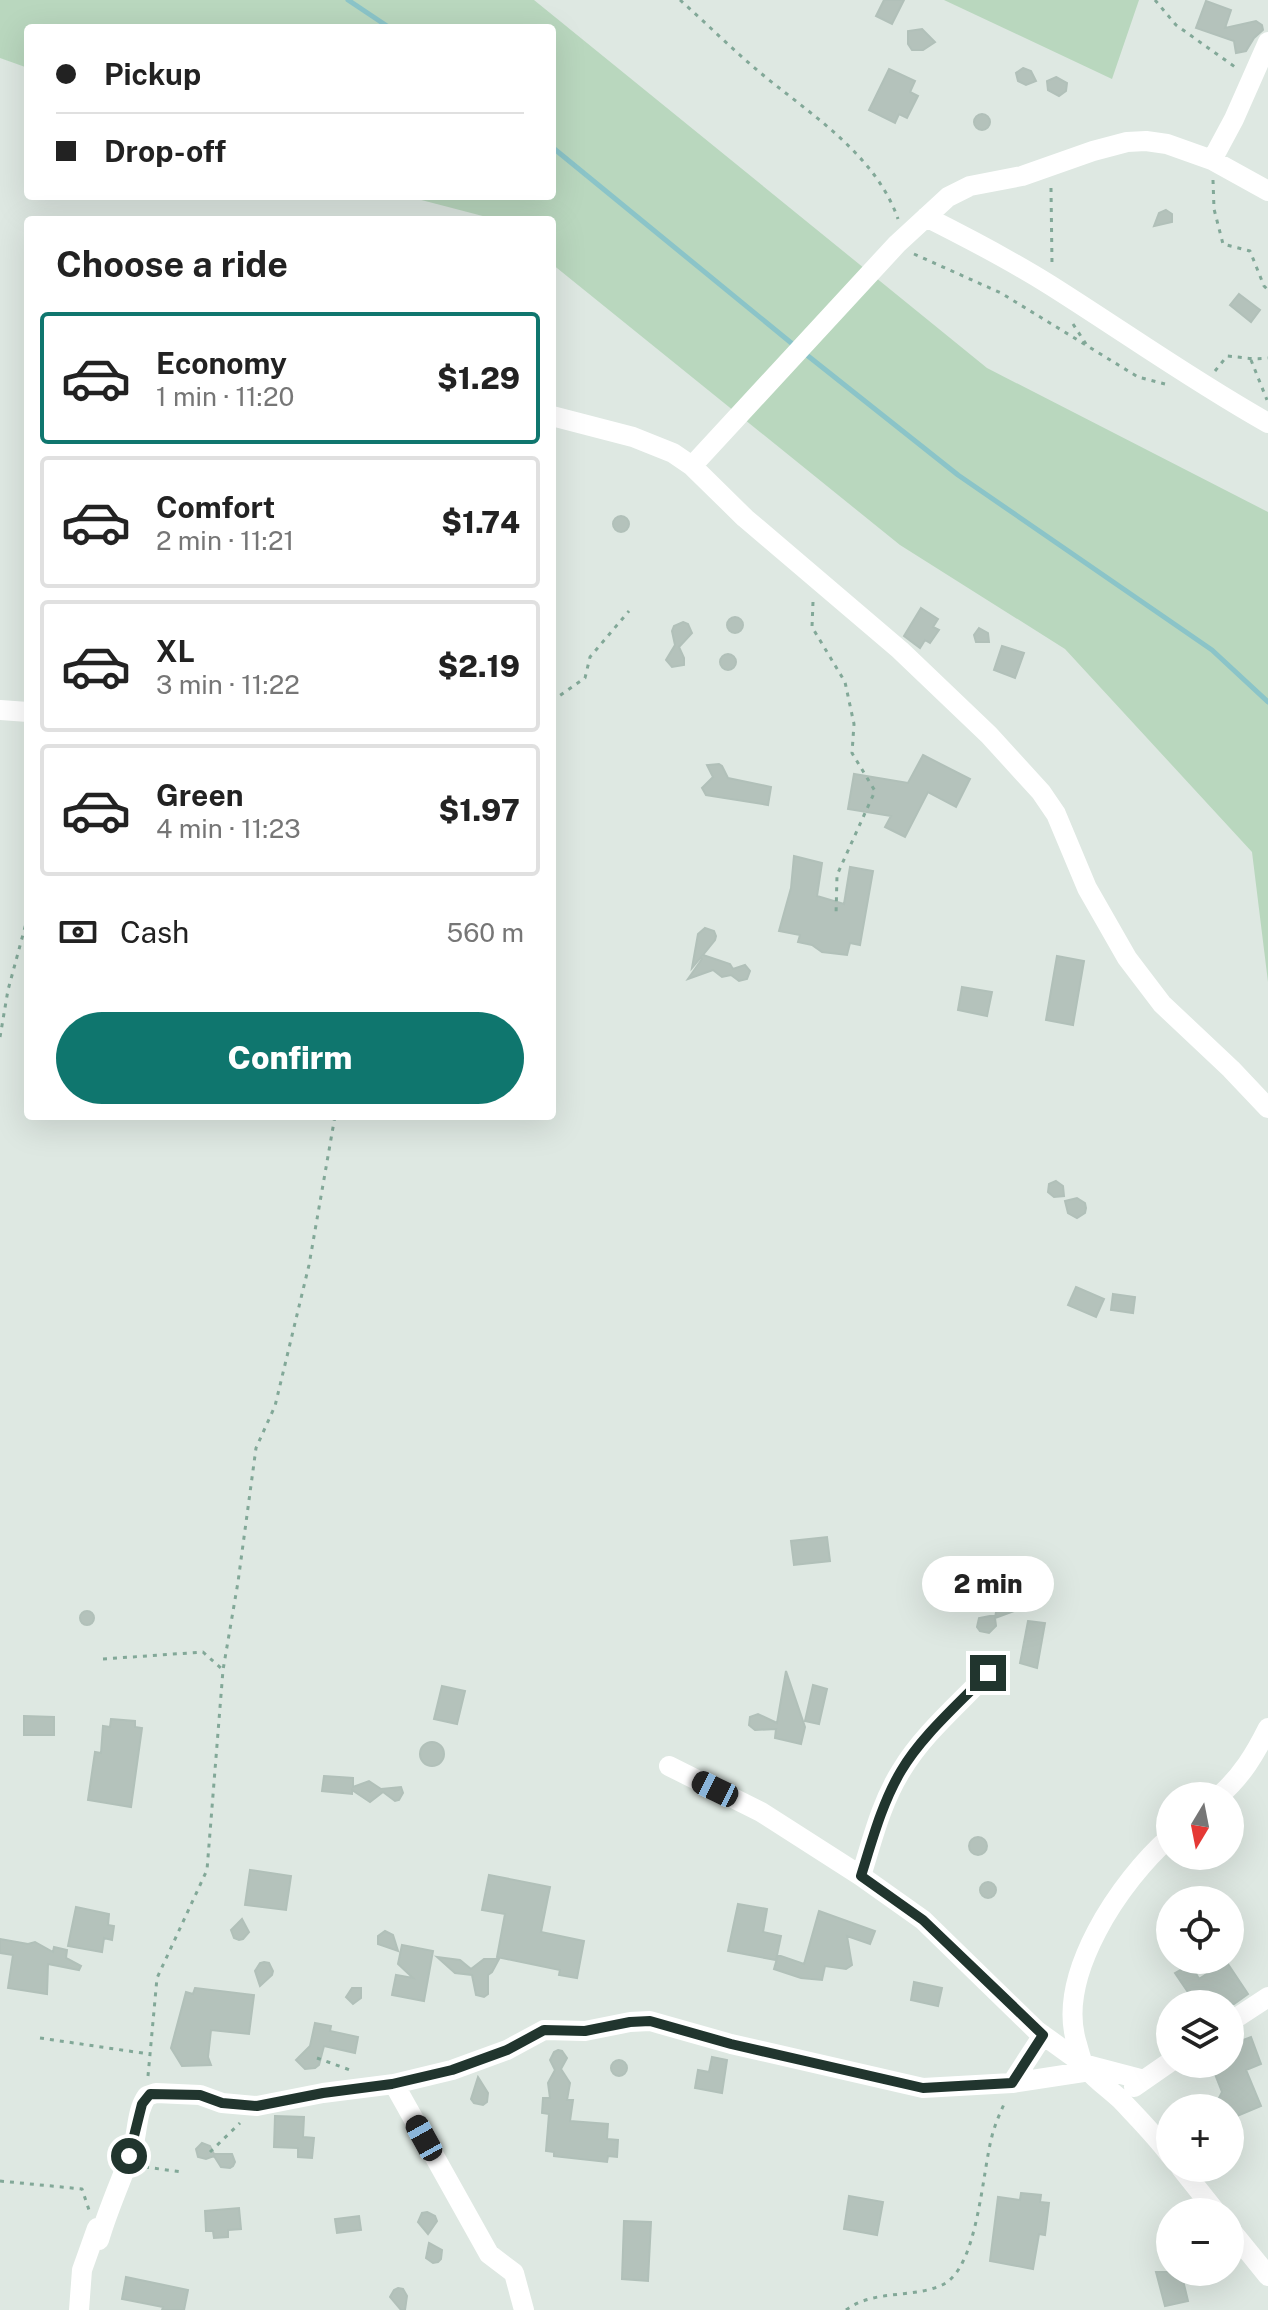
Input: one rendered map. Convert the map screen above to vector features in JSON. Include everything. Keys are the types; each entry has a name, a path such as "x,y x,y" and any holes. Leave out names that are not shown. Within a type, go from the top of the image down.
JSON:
{"street":[{"path":"1212,160 1268,42"},
{"path":"692,466 906,234 948,197 970,186 1022,176 1127,142 1146,141 1167,144 1212,160 1268,191"},
{"path":"926,217 1048,283 1232,403 1268,423"},
{"path":"556,419 633,437 673,453 692,466 745,518 900,650 989,735 1041,792 1070,842 1087,888 1127,958 1162,1004 1268,1108"},
{"path":"0,710 24,712"},
{"path":"861,1876 883,1809 901,1770 988,1673"},
{"path":"1235,1782 1250,1764 1268,1728"},
{"path":"669,1766 761,1812 923,1920 1043,2035 1087,2068 1156,2138"},
{"path":"1087,2068 1075,2037 1072,2013 1075,1982 1118,1894 1156,1849"},
{"path":"1244,2013 1268,1997"},
{"path":"99,2240 108,2207 132,2151 142,2104 147,2096 156,2093 200,2095 222,2103 257,2106 394,2084 452,2070 507,2050 544,2030 585,2031 650,2021 731,2044 923,2088 1012,2083 1087,2068 1144,2080"},
{"path":"1012,2083 1043,2035"},
{"path":"1119,2098 1156,2072"},
{"path":"394,2084 489,2254 514,2273 524,2310"},
{"path":"1192,2182 1205,2198"},
{"path":"79,2310 82,2270 97,2228 99,2240"},
{"path":"1244,2246 1268,2276"}],"path":[{"path":"680,0 755,68 854,150 890,196 900,225"},
{"path":"1155,0 1176,25 1252,77"},
{"path":"1212,160 1214,209 1223,244 1250,251 1268,290"},
{"path":"1048,283 1053,246 1050,168"},
{"path":"1071,320 1086,345"},
{"path":"1251,360 1268,404"},
{"path":"814,578 812,627 845,682 854,724 852,753 875,791 837,875 836,916"},
{"path":"556,698 585,678 590,657 629,611"},
{"path":"0,1037 8,990 24,931"},
{"path":"147,2096 157,1978 207,1870 223,1670 256,1448 279,1392 309,1265 334,1120"},
{"path":"103,1659 203,1652 223,1670"},
{"path":"40,2038 149,2054"},
{"path":"846,2310 873,2298 942,2285 955,2276 970,2244 992,2136 1012,2083"},
{"path":"210,2152 257,2106"},
{"path":"126,2165 182,2172"},
{"path":"0,2181 82,2189 99,2240"}],"green space":[{"path":"0,0 534,0 987,368 1268,512 1268,982 1252,852 1065,649 900,545 556,267 556,216 483,216 421,200 556,200 556,24 24,24 24,67 0,58"},
{"path":"944,0 1139,0 1112,79"}],"building":[{"path":"884,0 904,0 892,24 876,16"},
{"path":"1206,1 1231,10 1225,28 1256,21 1262,25 1263,30 1246,51 1236,53 1234,41 1196,28"},
{"path":"922,29 935,42 923,50 912,50 908,44 908,31"},
{"path":"1023,68 1031,71 1036,81 1026,85 1018,81 1016,73"},
{"path":"889,69 915,81 910,92 918,96 907,118 899,114 895,123 869,110"},
{"path":"1056,77 1067,83 1066,91 1059,96 1048,90 1047,81"},
{"path":"982,114 988,116 988,128 982,130 976,128 974,122 976,116"},
{"path":"1166,210 1172,214 1172,222 1154,226 1159,213"},
{"path":"1239,294 1260,310 1251,322 1230,305"},
{"path":"618,516 624,516 629,524 627,530 618,532 613,527 613,521"},
{"path":"921,608 938,619 933,627 939,630 930,643 925,640 920,648 904,636"},
{"path":"732,617 738,617 743,625 741,631 732,633 727,628 727,622"},
{"path":"683,622 688,624 692,633 679,647 684,665 672,667 666,660 675,645 672,631 674,626"},
{"path":"979,628 988,633 989,642 976,642 974,635"},
{"path":"1002,646 1024,653 1015,678 994,670"},
{"path":"725,654 731,654 736,662 734,668 725,670 720,665 720,659"},
{"path":"923,755 970,779 956,807 928,792 905,837 885,827 891,816 848,809 854,774 908,783"},
{"path":"719,764 728,778 771,787 768,805 706,795 702,788 713,777 707,765"},
{"path":"794,856 822,863 817,896 844,904 850,867 873,871 860,945 850,943 847,955 822,952 812,945 798,942 800,935 779,931 791,888"},
{"path":"705,928 714,931 716,936 703,955 730,964 733,969 745,965 750,971 747,979 739,981 731,975 722,977 713,970 688,979 702,959 692,968 698,934"},
{"path":"1057,956 1084,961 1073,1025 1046,1020"},
{"path":"962,987 992,992 987,1016 958,1010"},
{"path":"1056,1181 1063,1186 1064,1196 1054,1197 1048,1192 1049,1184"},
{"path":"1077,1198 1085,1203 1086,1208 1085,1213 1077,1218 1068,1213 1065,1201"},
{"path":"1076,1287 1104,1299 1096,1317 1068,1305"},
{"path":"1113,1294 1135,1297 1133,1313 1111,1310"},
{"path":"827,1537 830,1561 794,1565 791,1541"},
{"path":"1005,1596 1013,1600 1014,1611 995,1618 998,1601"},
{"path":"87,1611 94,1618 87,1625 80,1618"},
{"path":"995,1615 996,1626 989,1633 977,1627 979,1618"},
{"path":"1028,1621 1045,1623 1037,1668 1020,1663"},
{"path":"786,1671 805,1727 801,1744 775,1738 776,1729 755,1730 749,1725 750,1717 758,1714 777,1723"},
{"path":"813,1685 827,1689 819,1724 805,1721"},
{"path":"442,1686 465,1691 457,1724 434,1719"},
{"path":"24,1716 54,1717 54,1735 24,1735"},
{"path":"111,1719 135,1721 135,1727 142,1728 131,1807 88,1800 95,1752 101,1753 103,1726 110,1727"},
{"path":"432,1742 440,1746 444,1754 440,1762 432,1766 424,1762 420,1754 424,1746"},
{"path":"324,1776 353,1778 353,1787 369,1781 381,1789 401,1787 403,1793 395,1801 383,1792 370,1802 352,1790 352,1794 322,1791"},
{"path":"974,1837 982,1837 987,1846 985,1853 974,1855 969,1850 969,1842"},
{"path":"250,1870 291,1876 286,1910 245,1905"},
{"path":"489,1875 550,1887 541,1932 584,1941 577,1978 559,1975 560,1970 497,1957 505,1914 482,1910"},
{"path":"988,1882 994,1884 994,1896 988,1898 982,1896 980,1890 982,1884"},
{"path":"738,1904 767,1909 763,1932 781,1936 776,1960 728,1951"},
{"path":"76,1907 109,1914 108,1925 114,1926 112,1940 104,1938 102,1952 68,1946"},
{"path":"819,1911 875,1931 870,1944 847,1936 852,1965 846,1969 825,1966 822,1980 801,1978 774,1969 778,1955 804,1964"},
{"path":"242,1919 249,1932 239,1940 234,1938 231,1930"},
{"path":"385,1931 393,1935 398,1951 378,1944 378,1936"},
{"path":"0,1939 28,1944 35,1942 53,1952 54,1947 67,1950 66,1958 81,1966 79,1970 48,1964 47,1994 8,1988 13,1955 0,1953"},
{"path":"402,1945 433,1951 424,2001 392,1995 396,1975 413,1978 398,1964"},
{"path":"437,1957 460,1960 471,1969 484,1959 499,1959 488,1975 488,1994 484,1997 476,1995 472,1975 455,1973"},
{"path":"264,1962 269,1963 273,1971 260,1986 255,1971"},
{"path":"1176,1974 1196,1974 1199,1979 1206,1974 1235,1974 1248,1994 1244,1997 1244,1990 1187,1990"},
{"path":"914,1982 942,1988 938,2006 911,2000"},
{"path":"195,1988 254,1995 249,2034 211,2030 208,2057 211,2065 182,2066 171,2048 186,1992 193,1994"},
{"path":"352,1988 361,1988 361,1998 353,2004 346,1997"},
{"path":"315,2023 331,2026 330,2031 358,2037 355,2053 324,2046 319,2065 305,2069 296,2060 310,2046"},
{"path":"1251,2037 1261,2064 1246,2070 1261,2106 1244,2113 1244,2094 1221,2094 1216,2078 1244,2078 1244,2040"},
{"path":"558,2050 567,2058 561,2069 570,2083 567,2100 573,2100 570,2121 608,2124 607,2139 618,2140 617,2157 608,2156 607,2162 554,2156 554,2152 546,2151 549,2114 542,2113 543,2098 550,2098 548,2083 555,2070 550,2060"},
{"path":"712,2057 727,2060 722,2093 695,2088 698,2070 709,2072"},
{"path":"616,2060 622,2060 627,2068 625,2074 616,2076 611,2071 611,2065"},
{"path":"478,2077 488,2093 487,2102 483,2105 471,2099"},
{"path":"275,2116 304,2117 303,2137 314,2138 312,2158 298,2157 298,2148 274,2147"},
{"path":"202,2143 210,2146 214,2154 232,2154 233,2166 221,2167 214,2156 206,2159 198,2157 196,2149"},
{"path":"1021,2193 1041,2195 1040,2202 1049,2203 1045,2235 1039,2234 1033,2269 990,2261 998,2197 1020,2200"},
{"path":"849,2196 883,2202 877,2235 844,2229"},
{"path":"239,2208 241,2229 228,2230 228,2237 214,2238 213,2231 206,2231 205,2211"},
{"path":"427,2212 437,2221 428,2234 418,2222 422,2213"},
{"path":"359,2216 361,2230 337,2233 335,2219"},
{"path":"624,2221 651,2222 648,2281 622,2279"},
{"path":"429,2243 442,2250 438,2262 433,2263 426,2258"},
{"path":"126,2277 188,2290 184,2310 162,2310 163,2307 122,2299"},
{"path":"1160,2286 1184,2286 1188,2301 1165,2306"},
{"path":"398,2288 403,2289 407,2296 405,2310 401,2310 390,2297"}],"waterway":[{"path":"348,0 384,24"},
{"path":"556,150 795,346"},
{"path":"803,352 958,475 1212,650 1268,702"}],"route":[{"path":"129,2156 144,2098 150,2094 200,2095 222,2103 257,2106 392,2084 452,2070 507,2050 544,2030 585,2031 630,2022 650,2021 731,2044 923,2088 1012,2083 1043,2035 923,1920 861,1876 883,1809 901,1770 988,1673"}]}
